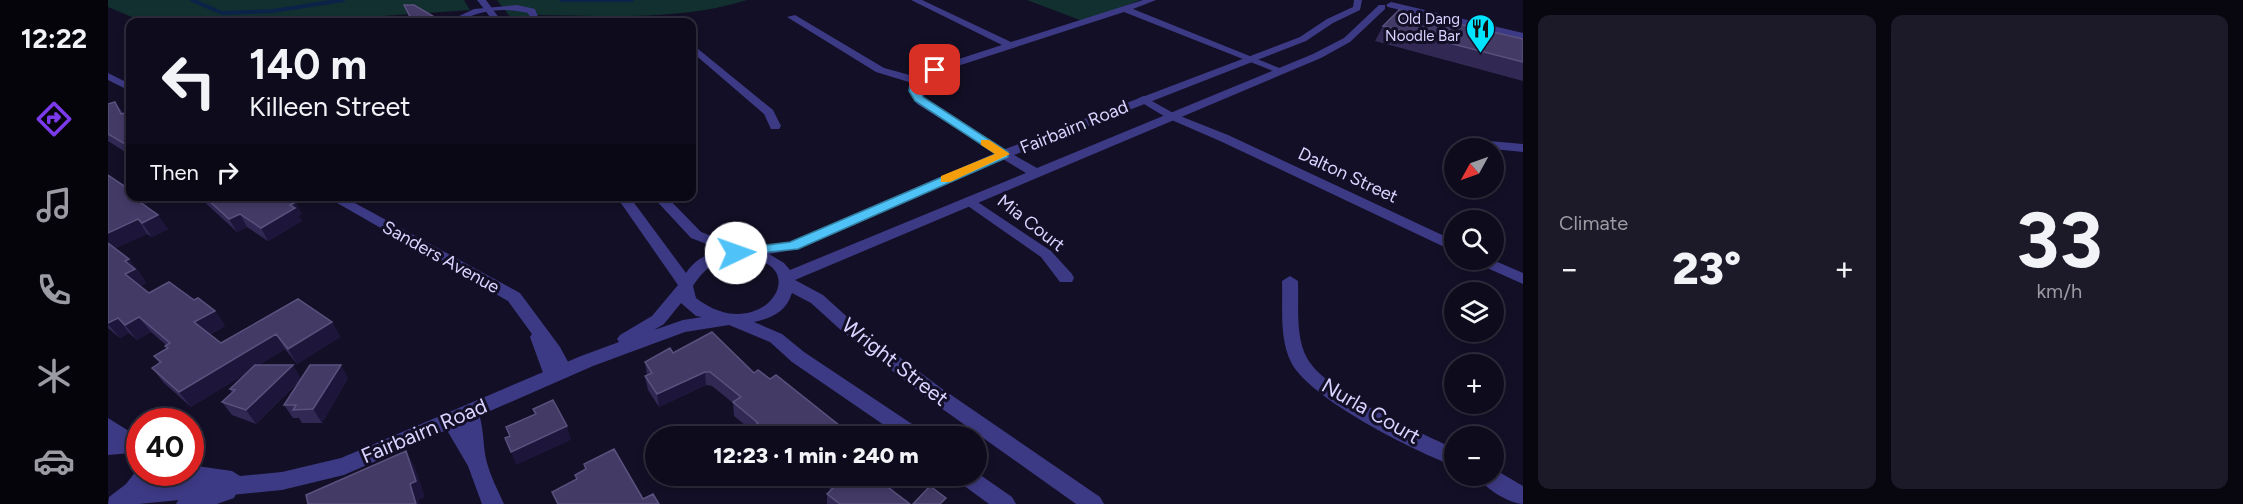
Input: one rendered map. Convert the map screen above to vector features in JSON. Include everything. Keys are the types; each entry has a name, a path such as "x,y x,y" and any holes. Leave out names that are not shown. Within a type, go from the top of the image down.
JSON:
{"street":[{"path":"481,0 495,18"},
{"path":"915,0 1011,46"},
{"path":"1036,174 921,102 915,91 918,81 935,70 1152,0"},
{"path":"1358,0 1389,3 1523,36"},
{"name":"Fairbairn Road","path":"745,253 793,246 1004,154 1312,35 1329,21 1357,8 1358,0"},
{"name":"Fairbairn Road","path":"787,280 1175,114 1282,71 1347,40 1389,3"},
{"path":"460,18 471,12 520,9 532,12 534,18"},
{"path":"1124,9 1282,71"},
{"path":"792,17 880,70 918,81"},
{"path":"696,50 770,112 775,126"},
{"path":"108,76 126,86"},
{"name":"Dalton Street","path":"1143,99 1444,242"},
{"path":"1504,146 1523,148"},
{"name":"Sanders Avenue","path":"340,201 514,297 525,310 558,374"},
{"path":"626,201 686,286 688,298 696,309 709,316 729,320 776,338 798,357 899,426"},
{"path":"663,201 696,235 770,260 779,266 787,280 784,296 772,309 753,317 729,320"},
{"name":"Mia Court","path":"970,201 1046,254 1066,278"},
{"path":"686,286 694,271 709,260 745,253"},
{"path":"1503,270 1523,279"},
{"name":"Wright Street","path":"787,280 817,299 934,393 1093,504"},
{"name":"Nurla Court","path":"1290,281 1294,338 1300,362 1314,377 1342,398 1444,452"},
{"name":"Fairbairn Road","path":"587,361 658,320 686,286"},
{"name":"Fairbairn Road","path":"122,501 312,476 344,466 587,361 676,329 729,320"},
{"path":"460,416 493,504"},
{"path":"108,426 114,433 126,440"},
{"path":"108,447 126,446"},
{"name":"Fairbairn Road","path":"204,475 256,483"},
{"name":"Fairbairn Road","path":"187,504 256,483"},
{"path":"122,501 134,486"},
{"path":"980,486 1005,504"},
{"path":"1504,486 1523,497"}],"green space":[{"path":"108,0 464,0 470,10 354,18 134,18 108,7"},
{"path":"497,0 747,0 694,12 639,16 529,15 530,18 511,18"},
{"path":"1027,0 1140,0 1085,22"}],"building":[{"path":"404,5 414,5 436,18 411,18"},
{"path":"1399,10 1523,39 1523,62 1383,26"},
{"path":"115,102 121,114 126,113 126,145 108,134 108,104"},
{"path":"108,175 126,187 126,201 138,201 158,215 142,223 138,219 108,233"},
{"path":"209,201 296,202 290,205 295,208 261,228 240,214 229,219"},
{"path":"108,243 129,259 125,261 135,269 125,274 149,293 169,282 194,300 198,298 215,311 194,322 221,343 298,299 332,322 288,349 276,334 179,392 152,368 161,362 154,356 168,348 165,346 170,343 139,317 125,325 118,318 108,323"},
{"path":"712,332 754,373 758,370 770,379 776,375 840,426 754,426 758,423 733,402 741,397 710,372 705,372 657,394 645,376 652,373 645,362 670,348 673,353"},
{"path":"255,365 293,365 246,410 222,402 235,390 230,389"},
{"path":"310,365 341,365 313,409 293,410 296,405 284,405"},
{"path":"553,400 567,426 511,452 505,438 510,436 506,427 536,414 533,409"},
{"path":"614,449 643,499 653,494 659,504 558,504 552,492 577,479 575,475 586,469 584,464"},
{"path":"406,451 416,481 410,484 416,504 308,504 306,495"},
{"path":"835,486 886,486 910,504 840,504 827,494"},
{"path":"930,486 946,498 940,504 913,504"}],"waterway":[{"path":"192,0 222,13 273,11 343,0"},
{"path":"561,0 632,0"}],"slow traffic":[{"path":"945,179 1004,154 985,142"}],"place":[{"name":"Old Dang Noodle Bar","path":"1481,54"}],"route":[{"path":"736,253 785,249 1004,154 930,109 918,99 915,84 935,70"}]}
